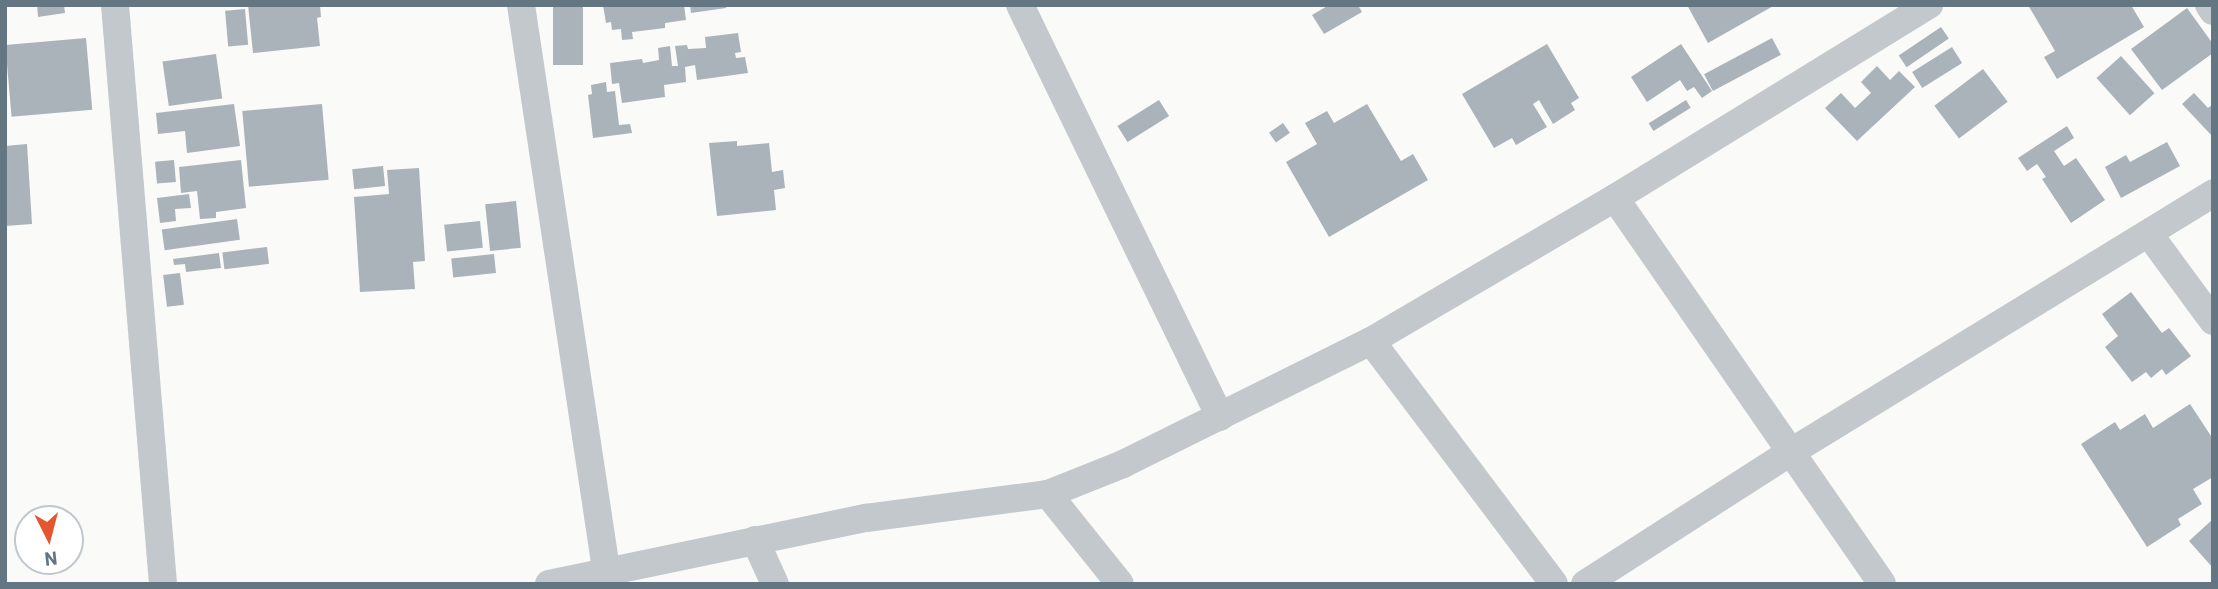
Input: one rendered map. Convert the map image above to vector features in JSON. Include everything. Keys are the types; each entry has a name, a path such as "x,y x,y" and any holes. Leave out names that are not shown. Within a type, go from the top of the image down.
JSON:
{"street":[{"path":"115,5 163,584"},
{"path":"521,5 606,569"},
{"path":"1020,5 1220,417"},
{"path":"549,584 606,569 866,518 1048,494 1123,464 1371,341 1615,198 1929,5"},
{"path":"2209,5 2213,11"},
{"path":"1585,584 1791,452 2213,193"},
{"path":"1615,198 1882,584"},
{"path":"2149,234 2213,321"},
{"path":"1371,341 1554,584"},
{"path":"1048,494 1120,584"},
{"path":"755,540 775,584"}],"building":[{"path":"37,5 64,5 65,13 38,17"},
{"path":"248,5 320,5 321,17 317,18 320,46 253,53"},
{"path":"553,5 583,5 583,65 553,65"},
{"path":"603,5 684,5 686,20 665,23 665,28 632,32 633,39 622,40 621,29 612,30 611,22 606,23"},
{"path":"690,5 726,5 726,8 691,13"},
{"path":"1329,5 1358,5 1362,12 1324,34 1312,15"},
{"path":"1687,5 1775,5 1708,43"},
{"path":"2028,5 2131,5 2144,27 2057,79 2044,57 2055,51"},
{"path":"2187,8 2213,44 2213,53 2162,90 2131,49"},
{"path":"245,9 248,45 228,47 225,11"},
{"path":"1941,27 1949,39 1907,67 1899,56"},
{"path":"738,33 741,52 735,53 736,58 745,57 748,73 697,80 695,65 685,67 686,82 664,85 665,97 622,103 619,83 612,84 610,63 659,60 658,48 670,46 672,66 678,66 675,46 687,45 688,49 706,48 705,37"},
{"path":"86,38 92,110 12,117 5,45"},
{"path":"1772,38 1781,55 1713,91 1704,74"},
{"path":"1547,44 1579,98 1571,103 1575,110 1553,124 1539,100 1533,104 1547,127 1516,145 1512,138 1494,148 1462,94"},
{"path":"1681,44 1712,91 1702,98 1694,87 1687,91 1680,80 1647,102 1631,77"},
{"path":"1952,47 1962,63 1922,88 1912,72"},
{"path":"216,54 222,99 169,106 163,62"},
{"path":"2121,56 2154,93 2130,115 2096,78"},
{"path":"1877,66 1890,80 1899,71 1915,87 1857,141 1825,108 1841,93 1855,108 1871,93 1861,82"},
{"path":"1983,69 2008,102 1959,138 1934,106"},
{"path":"606,82 607,92 615,91 619,125 630,124 632,133 593,138 588,95 592,94 591,85"},
{"path":"2194,93 2208,108 2213,104 2213,137 2182,104"},
{"path":"1159,100 1169,116 1128,142 1117,126"},
{"path":"1686,100 1691,108 1653,131 1649,123"},
{"path":"234,104 240,146 187,153 185,131 158,134 156,113"},
{"path":"322,104 329,180 249,187 242,111"},
{"path":"1367,104 1401,161 1413,154 1428,180 1329,237 1286,162 1317,144 1305,123 1327,111 1334,123"},
{"path":"1283,123 1290,133 1276,143 1269,133"},
{"path":"2067,126 2074,138 2054,151 2064,166 2076,158 2105,200 2071,223 2042,179 2046,177 2037,164 2027,171 2018,158"},
{"path":"737,141 737,146 769,143 772,172 783,170 785,188 774,190 776,210 717,216 709,143"},
{"path":"2167,142 2180,166 2121,198 2105,167 2126,155 2130,162"},
{"path":"27,144 32,224 5,226 5,146"},
{"path":"174,160 176,182 157,184 155,162"},
{"path":"241,160 246,208 216,212 216,218 200,219 197,191 181,193 179,167"},
{"path":"383,166 385,186 354,189 352,169"},
{"path":"419,168 425,261 413,262 415,289 360,292 354,197 389,194 387,170"},
{"path":"189,194 191,208 175,209 176,221 160,223 157,198"},
{"path":"516,201 521,248 490,251 485,204"},
{"path":"237,219 240,240 165,250 162,230"},
{"path":"480,221 483,248 447,252 444,225"},
{"path":"267,247 269,264 224,269 222,252"},
{"path":"219,253 221,268 186,272 185,264 174,265 173,259"},
{"path":"494,254 496,273 453,277 451,258"},
{"path":"180,273 184,305 167,307 163,275"},
{"path":"2131,292 2162,333 2169,328 2191,356 2166,375 2162,369 2151,378 2146,372 2132,382 2105,347 2118,336 2102,314"},
{"path":"2190,404 2213,439 2213,477 2193,489 2202,504 2178,519 2181,525 2147,547 2081,444 2115,422 2120,430 2145,414 2153,428"},
{"path":"2213,519 2213,568 2189,541"}]}
